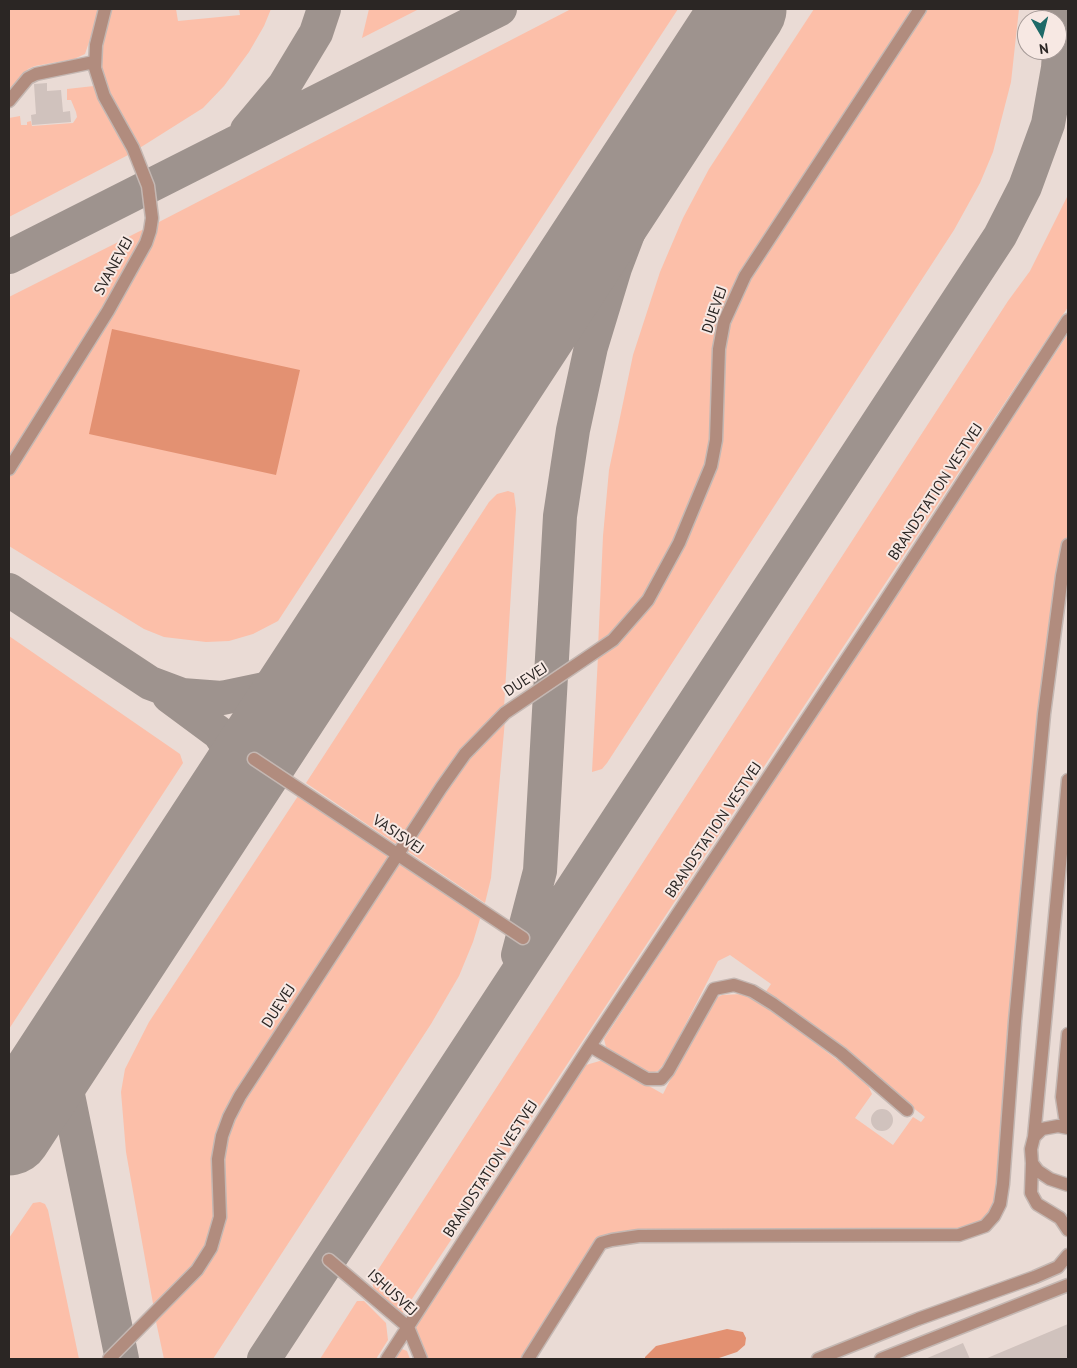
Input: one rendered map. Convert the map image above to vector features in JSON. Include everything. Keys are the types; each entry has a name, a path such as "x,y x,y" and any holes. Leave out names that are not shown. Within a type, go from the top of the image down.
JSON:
{"lane":[{"path":"9,101 28,78 94,62 106,9"},
{"name":"DUEVEJ","path":"109,1359 197,1270 211,1248 220,1216 218,1158 222,1136 229,1117 240,1096 446,782 485,731 505,713 613,640 648,600 679,543 711,466 716,440 719,349 724,322 741,284 920,9"},
{"name":"SVANEVEJ","path":"9,469 108,311 146,243 150,231 152,218 148,186 133,148 98,81 94,62"},
{"name":"BRANDSTATION VESTVEJ","path":"387,1359 590,1046 875,618 1068,320"},
{"path":"528,1359 601,1243 639,1236 959,1236 985,1226 994,1216 1000,1204 1003,1184 1016,1011 1044,714 1062,576 1068,545"},
{"name":"VASISVEJ","path":"254,759 523,938"},
{"path":"1068,780 1034,1137 1031,1193 1037,1204 1060,1218 1068,1230"},
{"path":"590,1046 647,1079 661,1078 668,1071 714,989 734,985 752,991 774,1004 840,1053 907,1110"},
{"path":"1068,1034 1062,1097 1065,1117 1068,1122"},
{"path":"1034,1137 1042,1129 1058,1126 1068,1128"},
{"path":"1032,1163 1038,1172 1050,1179 1068,1185"},
{"path":"818,1359 918,1319 1042,1274 1058,1267 1068,1255"},
{"name":"ISHUSVEJ","path":"329,1260 408,1327 420,1359"},
{"path":"881,1359 1068,1286"}],"shaded area":[{"path":"9,9 100,9 85,54 74,59 28,69 9,94"},
{"path":"111,9 176,9 178,21 240,15 239,9 271,9 264,26 249,52 224,86 203,108 138,149 115,107 100,68 101,52"},
{"path":"369,9 419,9 362,38"},
{"path":"571,9 678,9 278,621 253,634 229,641 206,642 164,637 144,629 9,546 9,477 137,273 154,239 159,222"},
{"path":"814,9 916,9 721,319 708,461 698,492 647,595 598,648 603,536 609,470 633,355 660,272 683,218 709,169"},
{"path":"925,9 1019,9 1017,10 1011,82 993,152 980,183 954,230 607,763 602,769 592,772 598,656 610,649 701,506 720,399 727,328 737,300"},
{"path":"94,86 130,154 9,217 9,118 20,116 21,125 27,125 27,122 31,121 32,126 73,123 77,117 71,100 67,100 67,89"},
{"path":"1068,195 1068,307 400,1317 374,1293 372,1279 1008,301 1030,271"},
{"path":"144,229 144,238 119,284 9,459 9,297"},
{"path":"112,329 300,370 276,475 89,434"},
{"path":"1068,334 1068,535 1063,550 1000,1181 994,1208 978,1225 958,1232 611,1236 523,1359 423,1359 412,1332 586,1065 603,1060 663,1094 705,1011 712,1000 722,995 742,994 759,1000 867,1083 872,1094 855,1118 893,1145 913,1117 921,1122 925,1117 765,993 771,984 730,955 718,961 667,1060 658,1071 651,1073 643,1071 606,1047 604,1039"},
{"path":"508,491 514,493 516,509 504,708 399,846 306,783 489,502 497,494"},
{"path":"9,636 180,754 183,763 9,1029"},
{"path":"505,720 491,878 485,903 406,850 459,770"},
{"path":"302,790 394,851 221,1121 215,1139 217,1214 209,1249 154,1309 126,1152 121,1092 125,1069 149,1022"},
{"path":"403,855 483,909 473,942 459,976 431,1024 213,1359 164,1359 155,1317 212,1256 222,1159 235,1112"},
{"path":"40,1202 45,1204 48,1210 79,1359 9,1359 9,1238 33,1203"},
{"path":"357,1301 364,1301 386,1323 388,1340 376,1359 320,1359"},
{"path":"727,1329 743,1332 746,1338 745,1345 737,1352 716,1359 645,1359 656,1346"},
{"path":"402,1349 407,1351 410,1359 394,1359"}],"building":[{"path":"47,83 47,91 61,90 63,112 70,111 71,122 32,125 31,115 36,114 34,84"},
{"path":"882,1109 890,1112 893,1120 890,1128 882,1131 874,1128 871,1120 874,1112"},
{"path":"1068,1324 1068,1359 985,1359"},
{"path":"963,1343 970,1359 925,1359"}],"taxiway":[{"path":"247,130 284,86 316,33 324,9"},
{"path":"9,257 500,9"},
{"path":"264,1359 1000,236 1025,187 1048,124 1058,68 1062,9"},
{"path":"518,955 540,871 560,516 573,430 591,347 615,268 637,210 706,68"},
{"path":"9,590 150,683 182,695 222,698 265,689 299,670 329,644"},
{"path":"169,696 219,733 229,748 234,778 229,796"},
{"path":"79,1026 69,1059 68,1095 122,1359"}],"runway":[{"path":"9,1133 744,9"}]}
